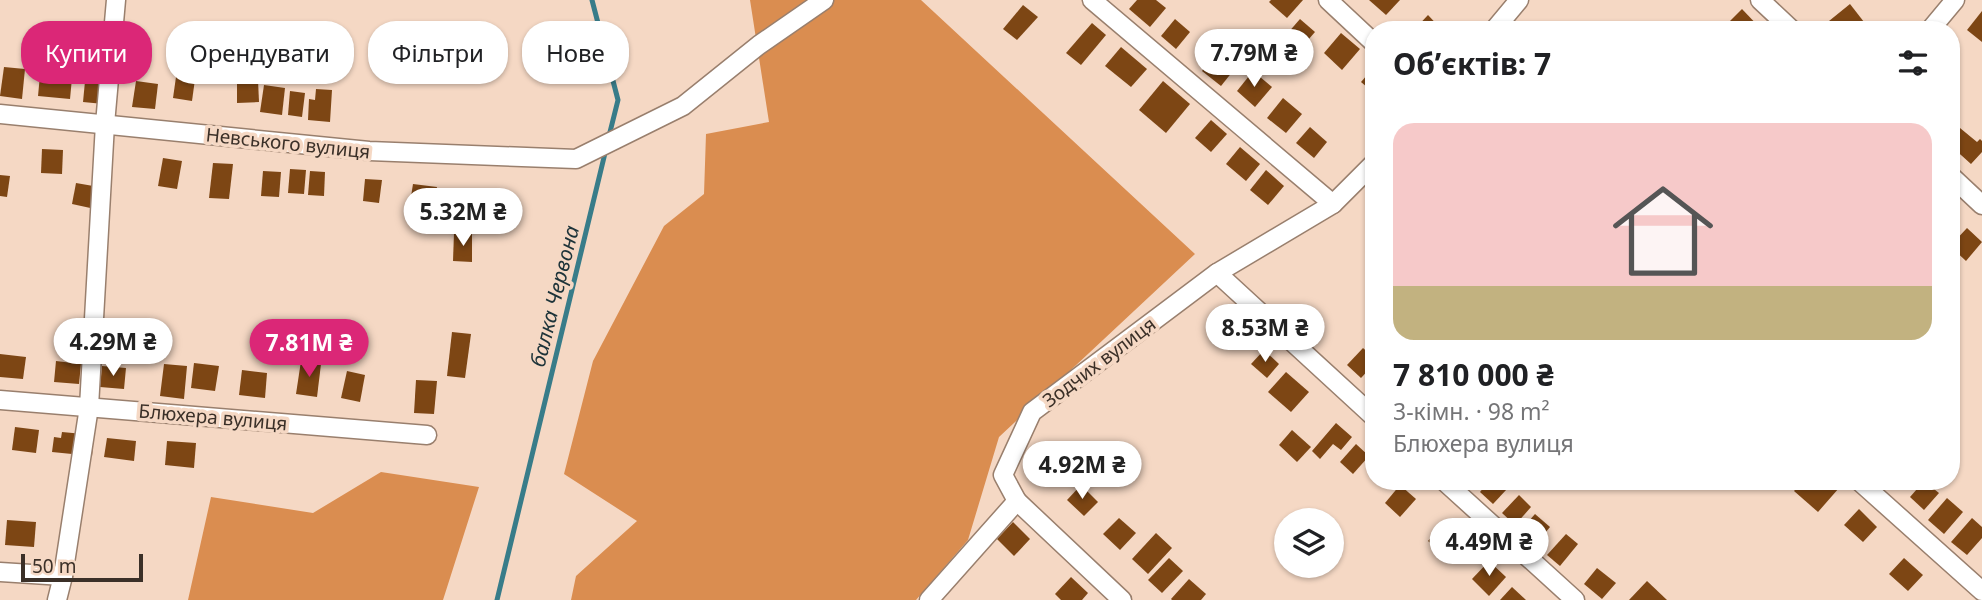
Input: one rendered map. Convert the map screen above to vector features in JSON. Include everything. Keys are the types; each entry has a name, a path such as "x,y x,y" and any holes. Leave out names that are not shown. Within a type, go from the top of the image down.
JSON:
{"street":[{"path":"57,600 89,407 105,124 116,0"},
{"name":"Невського вулиця","path":"0,114 369,151 576,159 683,106 760,45 824,0"},
{"path":"1092,0 1333,204"},
{"path":"1328,0 1365,35"},
{"path":"1502,21 1519,0"},
{"path":"1760,0 1782,21"},
{"path":"1938,21 1955,0"},
{"path":"1365,172 1333,204 1217,274 1365,409"},
{"path":"1960,185 1982,205"},
{"name":"Зодчих вулиця","path":"1017,501 1003,475 1032,412 1217,274"},
{"name":"Блюхера вулиця","path":"0,400 427,435"},
{"path":"1454,490 1575,600"},
{"path":"1869,490 1982,591"},
{"path":"929,600 1017,501 1122,600"},
{"path":"0,572 63,576"}],"shaded area":[{"path":"750,0 921,0 1195,254 999,437 968,540 916,600 571,600 576,576 637,521 564,474 593,361 664,226 704,194 706,134 769,122"},
{"path":"381,472 479,487 443,600 188,600 211,497 313,513"}],"building":[{"path":"1137,0 1156,0 1166,8 1150,27 1129,9"},
{"path":"1303,0 1287,18 1269,2"},
{"path":"1369,0 1400,0 1386,15"},
{"path":"1850,4 1863,21 1829,21"},
{"path":"1023,5 1038,17 1017,40 1003,29"},
{"path":"1742,9 1753,21 1730,21"},
{"path":"1982,11 1982,42 1967,30"},
{"path":"1428,15 1434,21 1422,21"},
{"path":"1175,19 1190,32 1176,49 1161,36"},
{"path":"1300,19 1315,32 1295,55 1280,42"},
{"path":"1092,23 1106,35 1081,65 1066,53"},
{"path":"1341,33 1360,49 1342,70 1324,53"},
{"path":"1121,47 1147,69 1131,87 1105,66"},
{"path":"1218,51 1237,66 1221,86 1202,71"},
{"path":"4,67 21,69 22,99 0,96"},
{"path":"1253,71 1272,87 1255,107 1237,91"},
{"path":"1163,81 1190,104 1166,133 1139,110"},
{"path":"39,84 71,84 70,99 38,96"},
{"path":"85,84 108,84 114,105 83,102"},
{"path":"136,84 158,84 155,109 132,107"},
{"path":"175,84 194,84 192,101 173,98"},
{"path":"237,84 258,84 259,102 237,103"},
{"path":"264,85 285,88 282,115 260,112"},
{"path":"316,89 332,90 330,122 308,120 309,99 315,100"},
{"path":"290,91 305,93 302,117 288,115"},
{"path":"1283,98 1302,114 1286,133 1267,118"},
{"path":"1211,120 1227,134 1211,152 1195,138"},
{"path":"1310,127 1327,142 1314,158 1296,143"},
{"path":"1960,128 1977,142 1980,139 1982,141 1982,152 1971,164 1960,154"},
{"path":"1240,147 1260,164 1246,181 1226,164"},
{"path":"42,149 63,150 62,174 41,173"},
{"path":"163,158 182,161 177,189 158,186"},
{"path":"213,163 233,164 229,199 209,198"},
{"path":"290,169 306,170 304,194 288,193"},
{"path":"1266,170 1284,186 1268,205 1250,190"},
{"path":"263,171 281,172 279,197 261,196"},
{"path":"310,171 325,172 324,196 308,195"},
{"path":"0,175 10,176 7,197 0,196"},
{"path":"365,179 382,180 379,203 363,201"},
{"path":"76,183 99,187 95,209 72,204"},
{"path":"413,184 437,187 434,206 410,203"},
{"path":"464,202 478,203 477,220 463,219"},
{"path":"1967,228 1982,242 1966,261 1960,255 1960,235"},
{"path":"454,233 472,234 472,262 453,261"},
{"path":"452,332 471,334 465,378 447,376"},
{"path":"1363,348 1365,350 1365,374 1361,378 1347,365"},
{"path":"1264,350 1279,364 1267,378 1251,364"},
{"path":"0,354 26,357 23,379 0,377"},
{"path":"56,361 81,364 79,384 54,382"},
{"path":"301,361 321,364 317,397 296,394"},
{"path":"194,363 219,366 215,391 191,388"},
{"path":"164,364 187,366 184,399 160,396"},
{"path":"102,366 126,368 124,389 100,387"},
{"path":"242,370 267,373 265,398 239,395"},
{"path":"347,371 365,375 360,402 341,398"},
{"path":"1286,372 1309,392 1291,412 1268,392"},
{"path":"416,380 437,381 434,414 414,413"},
{"path":"1336,423 1352,437 1341,450 1333,444 1320,459 1312,451"},
{"path":"15,427 39,430 36,453 12,450"},
{"path":"1292,430 1311,447 1297,462 1279,445"},
{"path":"62,432 94,435 92,456 52,452 54,437 61,438"},
{"path":"107,438 136,441 134,461 104,457"},
{"path":"167,441 196,443 194,468 165,465"},
{"path":"1356,444 1365,452 1365,460 1353,474 1340,462"},
{"path":"1081,485 1098,502 1084,516 1067,500"},
{"path":"1396,490 1406,490 1416,499 1400,517 1385,503"},
{"path":"1482,490 1506,490 1493,504 1480,492"},
{"path":"1795,490 1837,490 1818,512"},
{"path":"1916,490 1935,490 1939,493 1924,510 1910,497"},
{"path":"1519,495 1531,507 1515,525 1502,513"},
{"path":"1947,498 1963,512 1944,534 1928,520"},
{"path":"1859,509 1877,527 1863,542 1844,525"},
{"path":"1535,514 1550,527 1536,544 1520,531"},
{"path":"1119,518 1136,533 1120,550 1103,534"},
{"path":"1972,518 1982,527 1982,538 1967,555 1951,542"},
{"path":"7,520 36,522 34,547 5,545"},
{"path":"1013,522 1030,539 1014,556 997,539"},
{"path":"1443,524 1460,538 1445,555 1428,541"},
{"path":"1156,533 1172,548 1148,574 1132,559"},
{"path":"1566,534 1578,544 1560,566 1547,555"},
{"path":"1169,558 1183,571 1162,593 1148,580"},
{"path":"1904,558 1923,575 1908,591 1889,574"},
{"path":"1489,561 1506,577 1489,596 1472,579"},
{"path":"1597,568 1616,583 1602,599 1584,584"},
{"path":"1071,577 1088,593 1082,600 1061,600 1055,594"},
{"path":"1189,579 1206,594 1201,600 1172,600 1171,599"},
{"path":"1647,581 1667,600 1629,600"},
{"path":"1512,587 1526,600 1500,600"}],"waterway":[{"name":"балка Червона","path":"592,0 618,100 609,136"},
{"name":"балка Червона","path":"497,600 606,149"}]}
